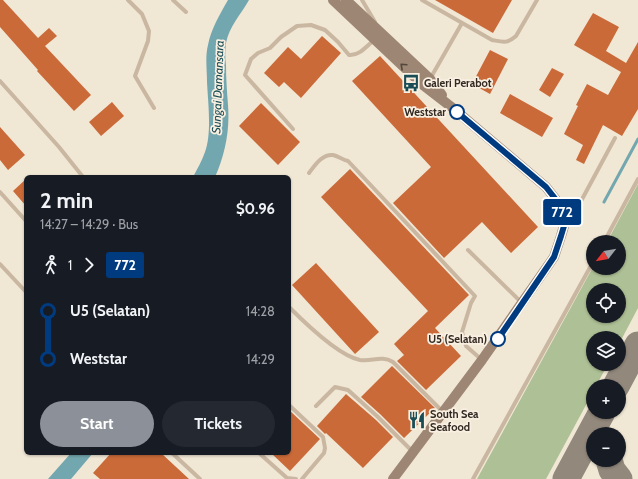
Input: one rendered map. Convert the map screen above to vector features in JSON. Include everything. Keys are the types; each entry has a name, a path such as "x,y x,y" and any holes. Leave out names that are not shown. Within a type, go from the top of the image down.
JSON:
{"street":[{"path":"333,0 430,79 454,109"},
{"path":"346,0 423,85 454,109 546,187 557,201 562,213 564,226 554,257 482,360 393,479"}],"lane":[{"path":"128,0 142,14 149,31 148,41 134,76 154,108"},
{"path":"173,0 186,12"},
{"path":"293,129 246,75 251,59 258,53 270,48 281,37 296,26 311,25 325,30 349,55 360,52 377,35 362,0"},
{"path":"422,0 492,40 504,43 516,36 537,0"},
{"path":"430,79 462,23"},
{"path":"0,81 59,147 81,175"},
{"path":"562,213 580,203 615,138"},
{"path":"309,173 318,161 328,155 334,155 342,160 348,161 475,296 462,332 466,346 482,360"},
{"path":"608,235 638,179"},
{"path":"0,192 24,219"},
{"path":"468,250 522,303"},
{"path":"0,264 24,290"},
{"path":"474,479 586,275"},
{"path":"291,309 326,340 349,356 361,360 380,358 388,359 393,362 443,412"},
{"path":"316,406 335,387 348,390 413,452"},
{"path":"291,407 323,437 325,448 324,454 302,479"},
{"path":"174,455 200,479"},
{"path":"261,455 287,478 296,479"}],"green space":[{"path":"638,184 638,308 626,331 586,331 586,371 604,371 600,379 586,379 586,405 546,479 477,479 589,275 626,275 626,235 611,235"}],"water":[{"name":"Sungai Damansara","path":"228,0 249,0 232,26 226,43 225,57 228,124 222,160 216,175 194,175 204,155 207,144 209,117 206,63 207,50 209,39"},
{"path":"69,455 91,455 71,479 48,479"}],"building":[{"path":"0,0 3,0 38,38 49,28 57,36 45,46 91,95 74,111 37,71 38,70 0,27"},
{"path":"435,0 512,0 493,33"},
{"path":"593,13 619,27 606,51 626,63 638,42 638,109 622,136 603,125 584,164 576,160 583,145 564,134 578,106 576,105 587,84 608,95 621,72 574,45"},
{"path":"322,36 341,53 301,98 284,82 279,87 264,73 288,47 301,59"},
{"path":"490,50 508,59 490,94 472,84"},
{"path":"380,56 538,227 511,253 482,222 444,258 393,203 431,167 352,81"},
{"path":"552,68 564,74 550,97 539,90"},
{"path":"510,94 553,118 542,137 500,113"},
{"path":"112,102 124,116 101,136 89,122"},
{"path":"261,103 300,142 278,165 239,126"},
{"path":"0,127 25,155 8,170 0,160"},
{"path":"350,169 469,295 435,328 461,356 426,390 397,361 404,355 394,344 428,311 321,197"},
{"path":"24,181 24,204 13,191"},
{"path":"316,263 379,332 355,354 292,285"},
{"path":"392,366 435,408 404,438 361,397"},
{"path":"346,394 393,437 363,468 317,426"},
{"path":"291,412 320,439 290,471 273,455 291,455"},
{"path":"109,455 163,455 189,479 100,479 93,473"}],"waterway":[{"path":"604,202 638,139"}],"taxiway":[{"path":"620,379 638,345"},
{"path":"566,479 598,419"},
{"path":"611,467 619,479"}],"bus line":[{"name":"772","path":"457,112 546,187 557,201 562,213 564,226 554,257 498,339"}],"place":[{"name":"Galeri Perabot","path":"411,83"},
{"name":"Weststar","path":"457,112"},
{"name":"U5 (Selatan)","path":"498,339"},
{"name":"South Sea Seafood","path":"417,420"}]}
